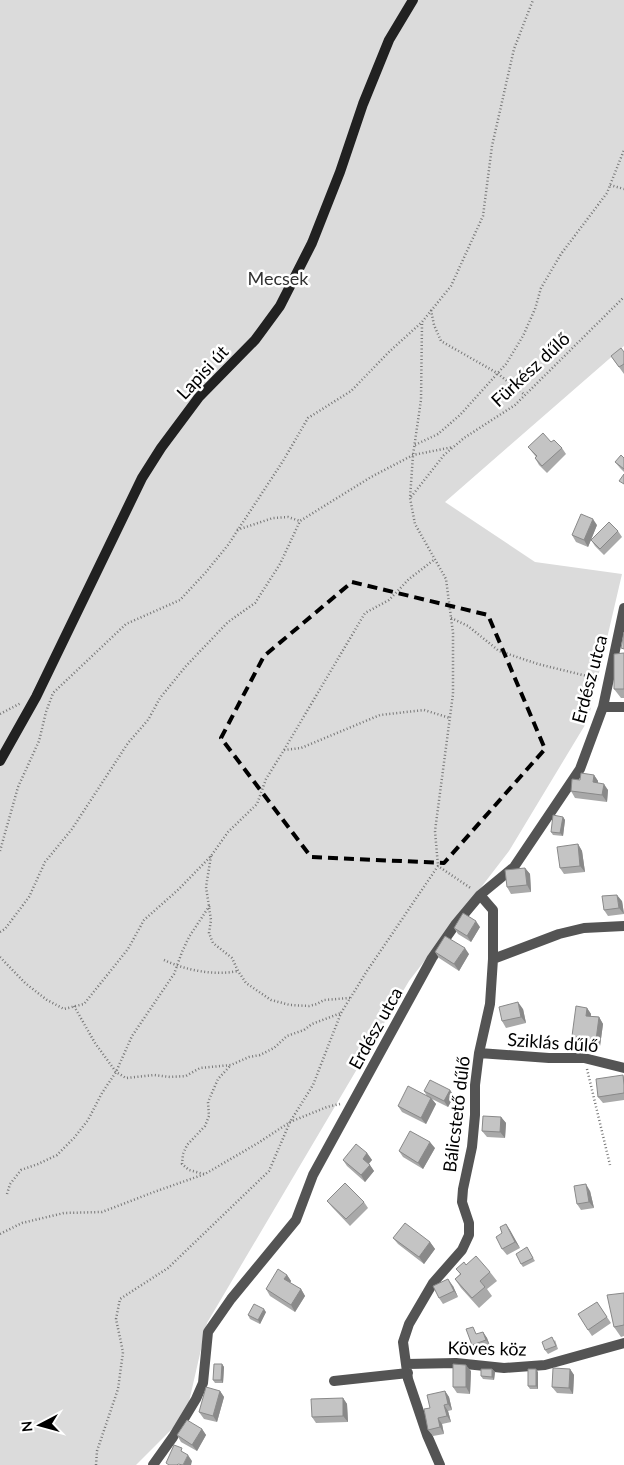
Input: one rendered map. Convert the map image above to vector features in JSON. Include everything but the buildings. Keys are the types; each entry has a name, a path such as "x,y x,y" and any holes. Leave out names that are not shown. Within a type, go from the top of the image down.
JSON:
{"street":[{"name":"Lapisi út","path":"0,761 36,697 142,478 161,448 199,397 255,340 280,306 312,243 340,172 362,104 389,40 413,0"},
{"name":"Erdész utca","path":"153,1465 173,1437 196,1399 203,1383 208,1332 231,1299 296,1220 313,1175 432,958 455,925 480,895 514,867 580,769 602,707 624,608"},
{"path":"602,707 624,707"},
{"name":"Bálicstető dűlő","path":"440,1465 427,1435 407,1368 403,1342 409,1324 432,1283 462,1250 469,1235 469,1224 462,1202 463,1189 472,1148 479,1053 490,1004 493,959 493,910 480,895"},
{"path":"493,959 559,934 584,928 624,926"},
{"name":"Sziklás dűlő","path":"479,1053 549,1058 584,1058 624,1068"},
{"name":"Köves köz","path":"334,1381 407,1368 456,1362 504,1368 545,1365 624,1343"}],"path":[{"path":"0,851 18,787 39,741 53,693 126,624 180,600 206,572 237,530 283,461 308,418 350,391 422,322 451,286 483,216 496,126 514,49 533,0"},
{"path":"415,446 438,434 460,415 506,364 535,309 541,288 561,254 607,192 624,150"},
{"path":"610,185 624,189"},
{"name":"Fürkész dűlő","path":"410,498 444,455 464,438 515,405 624,297"},
{"path":"431,310 440,340 497,373 525,394"},
{"path":"96,1465 97,1451 118,1389 123,1352 116,1319 120,1300 168,1268 269,1171 290,1122 313,1085 341,1013 438,866 435,831 453,694 452,632 446,579 415,524 410,498 421,400 422,322"},
{"path":"0,932 5,929 29,896 45,862 72,829 128,743 148,720 160,698 180,672 228,622 255,603 280,564 300,520 371,477 414,455 453,447"},
{"path":"237,530 252,527 273,518 288,517 300,520"},
{"path":"0,958 25,983 47,1000 64,1009 84,1004 128,949 144,920 179,889 211,856 228,832 257,804 266,779 365,613 389,600 409,579 434,559"},
{"path":"450,618 468,626 499,651 538,664 607,682"},
{"path":"284,750 301,748 380,714 424,710 450,718"},
{"path":"211,856 206,887 211,920 209,933 213,942 232,958 246,983 271,1000 309,1006 324,1000 350,998"},
{"path":"438,866 480,895"},
{"path":"7,1194 10,1184 21,1170 57,1154 74,1138 88,1120 102,1093 116,1072 132,1036 174,974 189,938 210,905"},
{"path":"164,960 177,966 226,974 238,971"},
{"path":"74,1006 83,1024 116,1072 126,1078 186,1076 200,1068 231,1065 249,1057 260,1056 274,1048 287,1036 341,1013"},
{"path":"584,1058 610,1165"},
{"path":"205,1174 189,1170 182,1164 183,1154 187,1144 205,1126 209,1116 208,1102 218,1079 231,1065"},
{"path":"0,1234 22,1223 64,1212 102,1212 205,1174 290,1122 327,1107 352,1101"}],"highlighted area":[{"path":"352,582 488,615 545,749 444,863 311,857 221,738 264,656"}],"green space":[{"name":"Mecsek","path":"0,0 624,0 624,346 445,502 535,562 622,574 588,720 509,851 409,981 207,1323 186,1415 136,1465 0,1465"}]}
